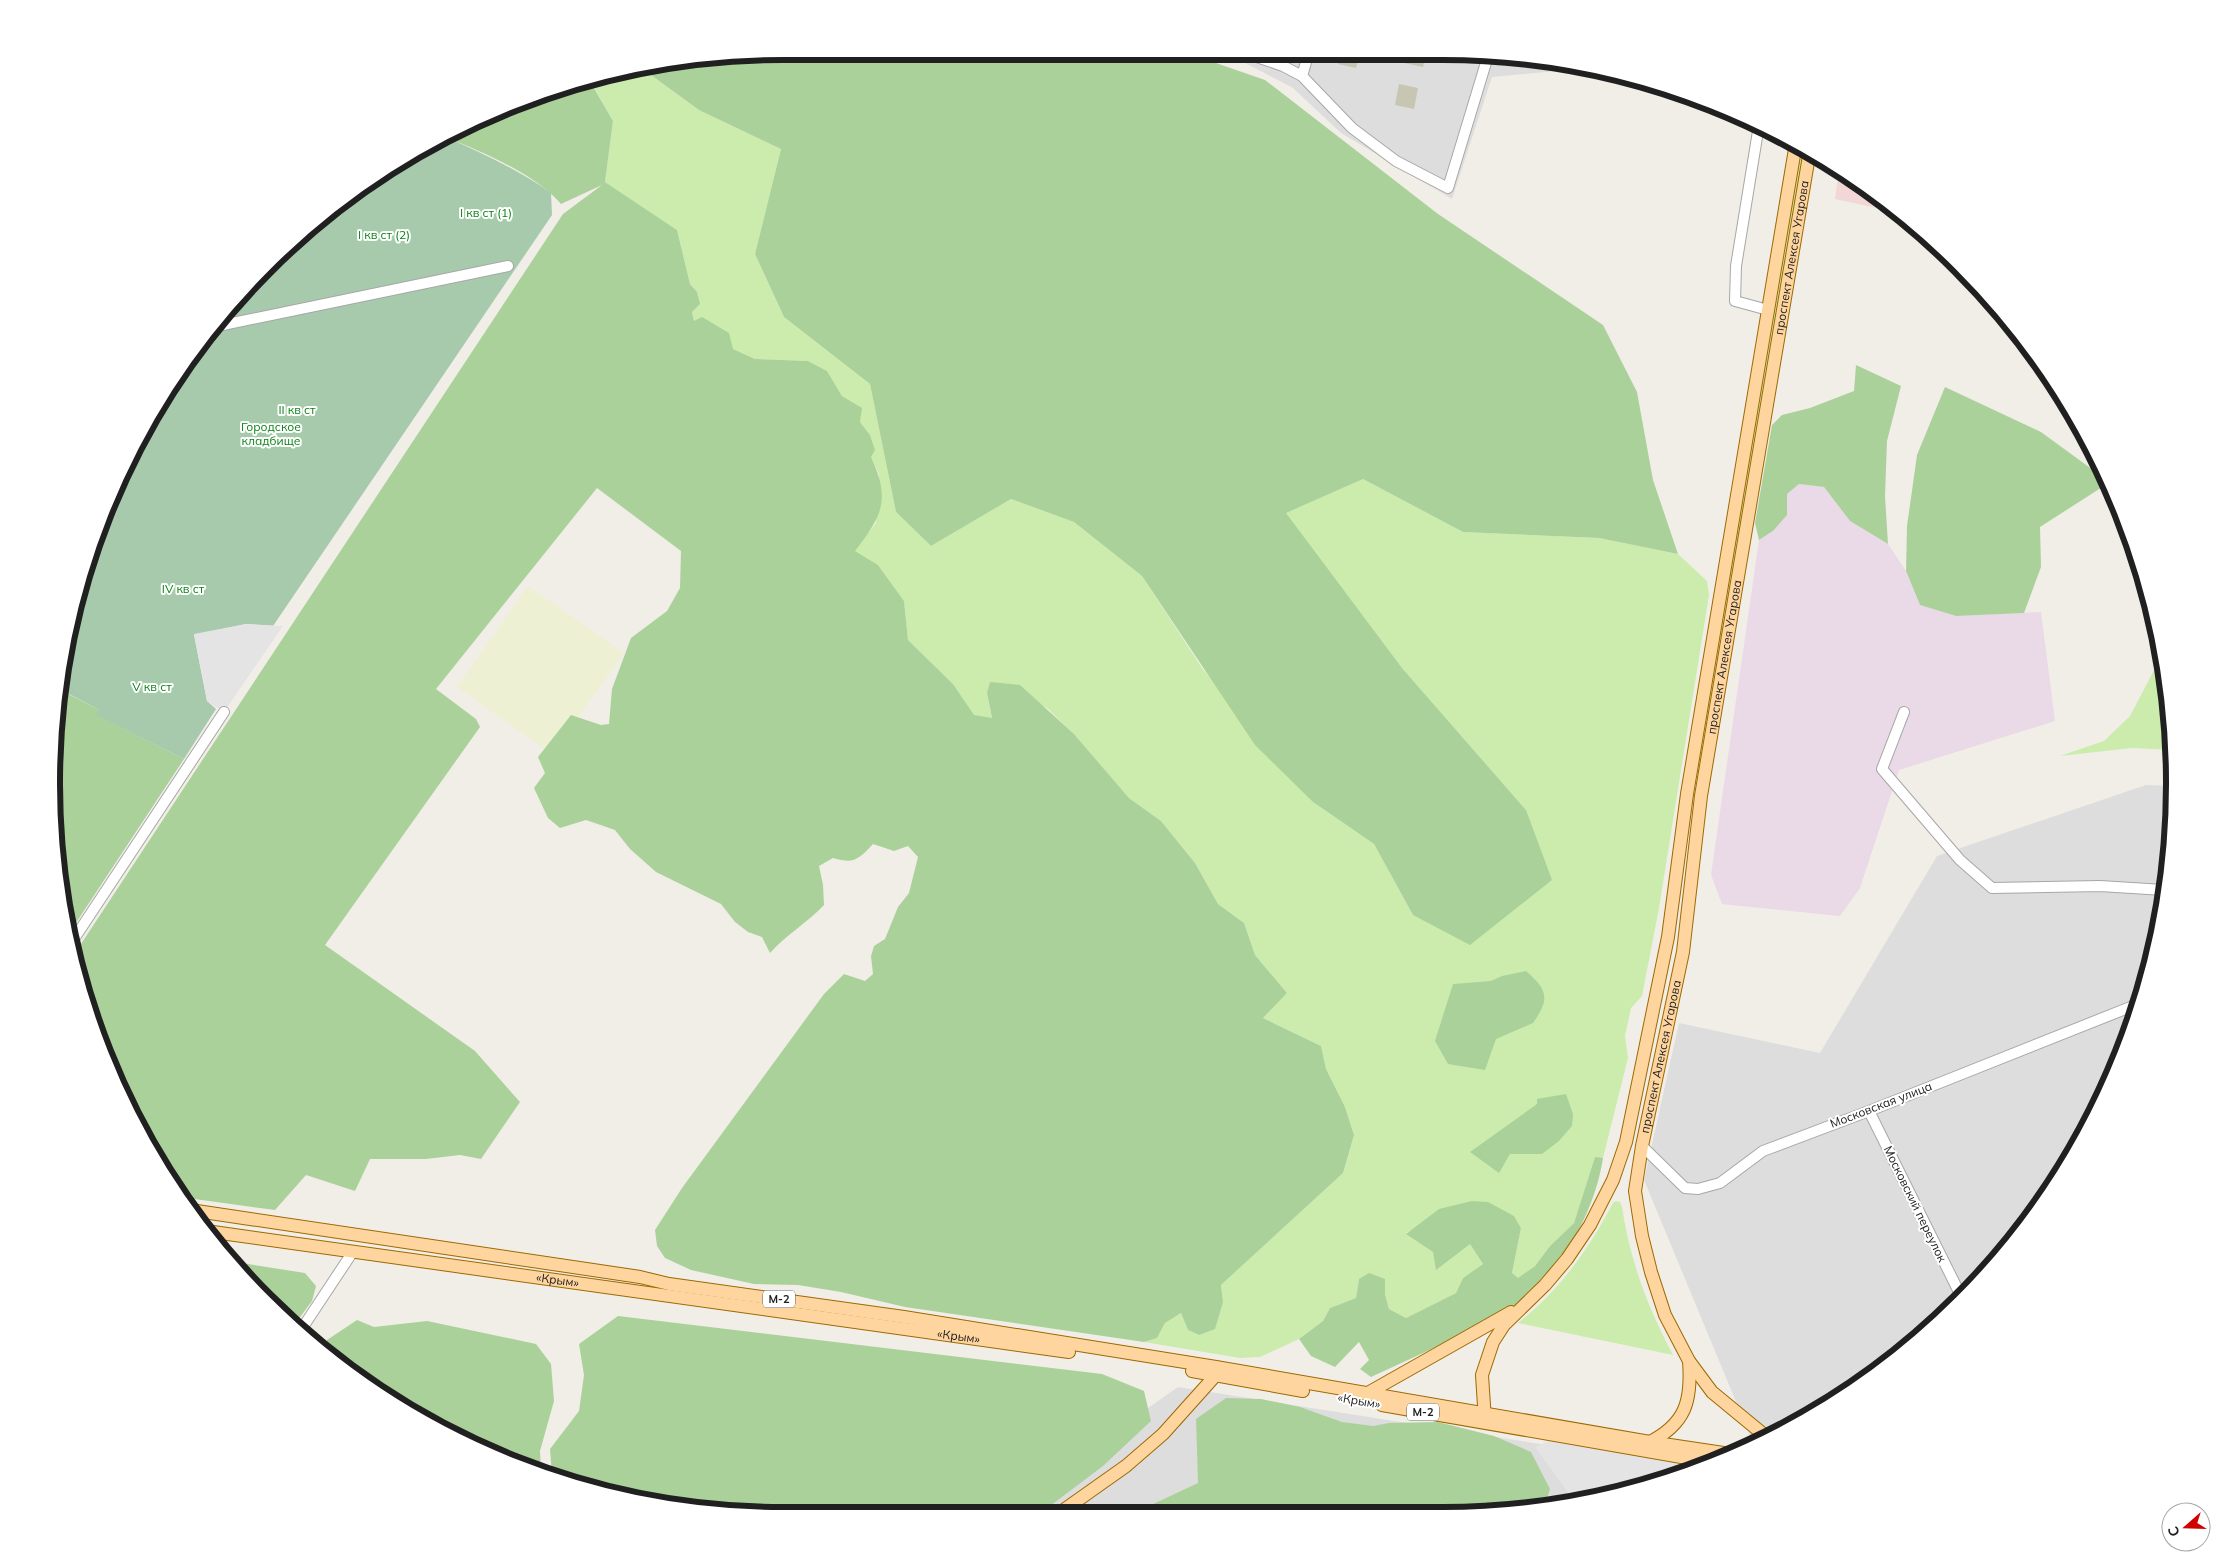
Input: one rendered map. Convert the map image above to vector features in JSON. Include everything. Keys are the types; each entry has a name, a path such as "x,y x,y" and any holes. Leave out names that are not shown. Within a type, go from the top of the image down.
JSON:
{"main road":[{"name":"проспект Алексея Угарова","path":"1484,1418 1482,1375 1494,1342 1504,1325 1561,1266 1590,1225 1613,1180 1626,1142 1668,937 1687,794 1794,152"},
{"name":"проспект Алексея Угарова","path":"1626,1142 1642,1146 1683,952 1701,796 1808,160"},
{"path":"1687,794 1701,796"},
{"path":"1642,1146 1635,1191 1642,1236 1665,1315 1689,1361 1712,1392 1761,1432"},
{"name":"«Крым»","path":"201,1212 640,1277 669,1284 904,1317 1484,1418 1650,1442"},
{"name":"«Крым»","path":"217,1233 352,1253 1215,1371 1366,1394 1631,1449 1688,1464"},
{"path":"352,1253 358,1235"},
{"path":"1366,1394 1441,1354 1524,1304"},
{"path":"1631,1449 1650,1442 1663,1434 1682,1414 1690,1397 1689,1361"},
{"path":"1068,1507 1126,1466 1163,1434 1215,1371"},
{"name":"М-2","path":"1650,1442 1718,1452"}],"street":[{"path":"1266,60 1284,66 1302,76 1360,134 1396,160 1448,188 1486,62"},
{"path":"1302,76 1307,60"},
{"path":"1758,133 1736,266 1735,301 1768,310"},
{"path":"226,323 508,266"},
{"path":"76,935 224,712"},
{"path":"1904,712 1882,769 1960,860 1992,888 2100,886 2158,890"},
{"name":"Московская улица","path":"1642,1146 1685,1188 1698,1189 1720,1183 1762,1151 1869,1112 2131,1007"},
{"name":"Московский переулок","path":"1869,1112 1958,1290"},
{"path":"304,1325 352,1253"}],"shaded area":[{"path":"1239,60 1442,60 1537,66 1563,70 1492,77 1452,199 1341,133 1293,88"},
{"path":"1339,60 1358,60 1356,68 1338,64"},
{"path":"1405,60 1424,60 1423,67 1404,63"},
{"path":"1399,84 1418,88 1414,109 1395,105"},
{"path":"1838,178 1882,209 1835,199"},
{"path":"1799,484 1824,487 1850,521 1888,544 1906,571 1920,605 1956,616 2041,612 2055,721 1899,770 1860,888 1840,916 1722,904 1711,875 1759,540 1773,531 1787,494"},
{"path":"528,586 624,653 552,754 457,687"},
{"path":"246,624 283,626 224,712 207,701 194,634"},
{"path":"2146,785 2166,786 2160,878 2152,925 2128,1016 2111,1060 2091,1103 2069,1145 2044,1185 1986,1261 1920,1327 1844,1385 1804,1410 1751,1437 1644,1180 1679,1023 1820,1053 1937,856"},
{"path":"1178,1387 1682,1466 1584,1493 1537,1501 1490,1505 1442,1507 1007,1507"},
{"path":"1548,1441 1670,1457 1680,1467 1630,1482 1568,1496 1567,1491 1535,1447"}],"green space":[{"path":"784,60 1207,60 1265,80 1438,214 1603,325 1637,392 1653,480 1678,554 1599,538 1463,532 1363,479 1286,513 1402,668 1526,810 1552,880 1470,945 1413,915 1374,844 1313,802 1255,745 1142,576 1074,522 1011,499 931,546 896,512 870,384 784,317 755,254 781,149 699,110 648,73 689,66"},
{"path":"648,73 699,110 781,149 755,254 784,317 870,384 896,512 931,546 1011,499 1074,522 1142,576 1202,668 1313,802 1374,844 1413,915 1526,810 1402,668 1285,513 1363,479 1463,532 1599,538 1678,554 1707,581 1709,595 1659,908 1642,996 1631,1008 1625,1036 1628,1058 1603,1158 1595,1158 1574,1223 1550,1246 1535,1266 1518,1279 1512,1273 1521,1228 1514,1216 1472,1201 1406,1233 1433,1252 1470,1244 1483,1264 1463,1278 1456,1293 1406,1318 1389,1309 1385,1294 1385,1279 1359,1279 1356,1298 1330,1308 1323,1321 1299,1339 1260,1357 1240,1358 1144,1342 1157,1338 1165,1323 1181,1313 1188,1330 1199,1335 1223,1302 1221,1285 1343,1173 1354,1135 1345,1107 1326,1069 1321,1046 1263,1018 1287,993 1255,955 1244,923 1218,904 1195,863 1161,821 1129,798 1074,734 1046,707 987,693 992,719 973,715 953,684 908,640 904,601 878,565 854,551 876,523 879,474 871,457 870,435 860,422 861,408 842,396 827,371 808,361 755,359 733,349 694,321 692,312 699,304 697,292 690,284 677,230 605,182 613,121 593,86"},
{"path":"593,86 613,121 605,182 677,230 690,284 697,292 700,304 692,312 694,321 702,317 729,333 733,349 755,359 808,361 827,371 842,396 862,408 860,422 870,435 875,450 871,457 881,485 882,496 881,507 872,528 855,551 878,565 904,601 908,640 953,684 974,715 992,718 987,693 990,682 1020,685 1074,734 1129,798 1161,821 1195,863 1218,904 1244,923 1255,955 1287,993 1263,1018 1321,1046 1326,1069 1345,1107 1354,1135 1343,1173 1221,1285 1223,1302 1215,1329 1199,1335 1188,1330 1181,1313 1165,1323 1157,1338 1144,1342 905,1307 841,1292 798,1285 754,1284 691,1270 665,1258 657,1246 655,1230 682,1188 824,994 844,974 865,981 873,974 871,956 874,946 885,939 898,907 909,893 918,857 908,846 894,851 873,844 855,859 846,861 833,858 819,866 823,885 824,905 770,953 762,937 748,932 735,922 721,904 656,872 630,849 615,830 586,820 560,828 548,818 534,788 545,773 538,757 571,715 601,725 609,724 612,689 631,638 667,611 680,588 681,551 597,488 436,689 476,719 480,727 325,945 475,1051 520,1102 481,1159 460,1155 426,1159 370,1159 355,1191 306,1175 275,1210 192,1199 157,1145 115,1060 98,1016 79,947 563,214 602,185 561,204 550,193 523,173 454,140 507,115 551,98"},
{"name":"Городское кладбище","path":"454,140 513,169 551,193 552,215 273,626 246,624 194,635 207,701 216,709 184,759 96,715 99,710 66,692 74,642 98,551 115,507 157,422 182,382 240,306 306,240 343,210 382,182 422,157"},
{"path":"1799,155 1803,157 1699,772 1695,776"},
{"path":"1856,365 1901,386 1887,441 1885,496 1888,544 1850,521 1824,487 1799,484 1787,494 1787,515 1773,531 1759,540 1755,523 1772,425 1782,415 1810,408 1854,391"},
{"path":"1945,387 2041,432 2094,471 2102,487 2040,527 2041,567 2024,613 1956,616 1920,605 1906,571 1907,526 1917,455"},
{"path":"2156,666 2160,689 2165,750 2132,748 2060,756 2104,741 2130,716"},
{"path":"66,693 99,710 97,715 184,759 74,926 66,878 60,784"},
{"path":"1526,971 1539,984 1544,995 1542,1007 1533,1023 1496,1039 1485,1070 1448,1064 1435,1041 1453,984 1491,981 1502,976"},
{"path":"1566,1094 1573,1114 1572,1126 1559,1141 1542,1154 1510,1154 1499,1173 1470,1152 1537,1104 1537,1099"},
{"path":"1595,1157 1603,1158 1598,1180 1592,1201 1572,1242 1545,1278 1508,1311 1371,1377 1360,1369 1369,1360 1359,1342 1335,1367 1311,1356 1299,1339 1323,1321 1330,1308 1356,1298 1359,1279 1369,1273 1385,1279 1385,1294 1389,1309 1406,1318 1456,1293 1463,1278 1483,1264 1470,1244 1436,1270 1433,1252 1406,1234 1439,1209 1472,1201 1488,1202 1514,1216 1521,1228 1512,1273 1518,1278 1535,1266 1550,1246 1574,1223"},
{"path":"1616,1201 1620,1202 1622,1207 1625,1227 1641,1284 1673,1355 1518,1323 1533,1311 1560,1283 1594,1237 1613,1203"},
{"path":"242,1263 305,1273 316,1286 312,1301 298,1320"},
{"path":"618,1316 1102,1374 1144,1391 1151,1421 1103,1466 1049,1507 784,1507 689,1501 642,1493 552,1469 550,1449 579,1411 584,1375 579,1344"},
{"path":"357,1320 374,1327 427,1321 536,1344 551,1364 554,1401 540,1451 541,1465 507,1452 422,1410 382,1385 324,1342"},
{"path":"1226,1398 1261,1399 1300,1407 1342,1422 1373,1426 1389,1423 1438,1422 1494,1436 1531,1452 1550,1489 1547,1499 1490,1505 1442,1507 1149,1507 1198,1483 1196,1419"}],"park label":[{"name":"I кв ст (1)","path":"486,213"},
{"name":"I кв ст (2)","path":"384,235"},
{"name":"II кв ст","path":"297,410"},
{"name":"IV кв ст","path":"183,589"},
{"name":"V кв ст","path":"152,687"}]}
